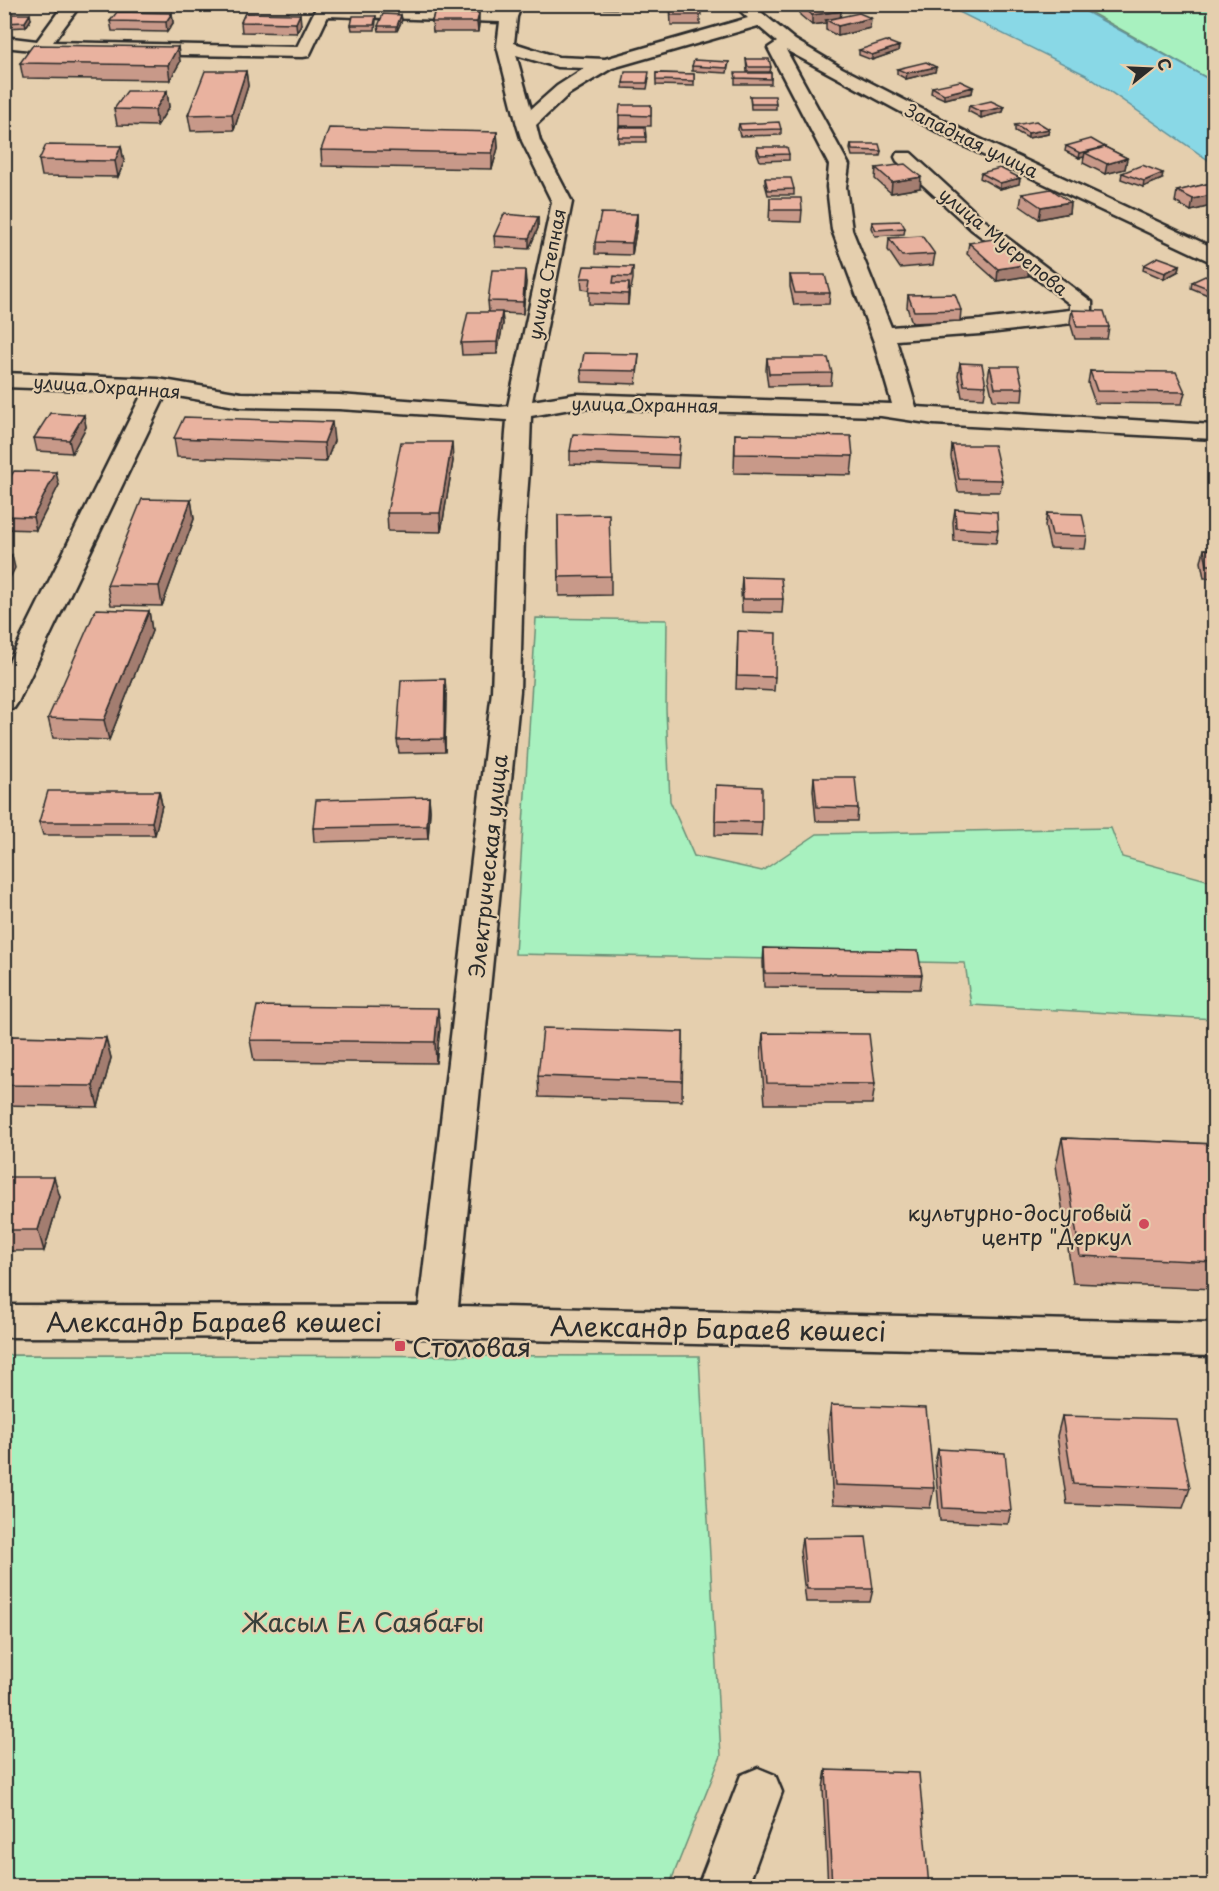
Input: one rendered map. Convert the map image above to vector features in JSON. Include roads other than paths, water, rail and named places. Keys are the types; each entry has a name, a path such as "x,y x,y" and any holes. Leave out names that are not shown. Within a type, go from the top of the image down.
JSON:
{"street":[{"path":"42,46 73,4"},
{"name":"Западная улица","path":"741,4 789,44 836,72 969,141 1215,256"},
{"path":"4,42 42,46 303,52 325,8 511,11"},
{"name":"улица Степная","path":"511,11 505,46 526,125 538,159 562,202 519,410"},
{"path":"526,125 545,104 569,84 606,64 761,20"},
{"path":"789,44 776,48 839,165 835,186 839,220 883,334 906,412"},
{"path":"505,46 556,62 606,64"},
{"name":"улица Мусрепова","path":"883,334 980,327 1081,315 1082,302 978,225 904,158"},
{"name":"улица Охранная","path":"4,380 158,386 240,400 339,402 500,414 576,401 881,409 934,417 1215,432"},
{"path":"4,702 158,386"},
{"name":"Электрическая улица","path":"437,1322 506,692 511,535 517,471 519,410"},
{"name":"Александр Бараев көшесі","path":"4,1321 437,1322 1215,1340"},
{"path":"723,1887 758,1792"}],"water":[{"path":"945,5 1074,5 1214,82 1214,164 1086,75"}],"place":[{"name":"культурно-досуговый центр \"Деркул","path":"1144,1224"},
{"name":"Столовая","path":"400,1346"}],"park label":[{"name":"Жасыл Ел Саябағы","path":"363,1621"}]}
